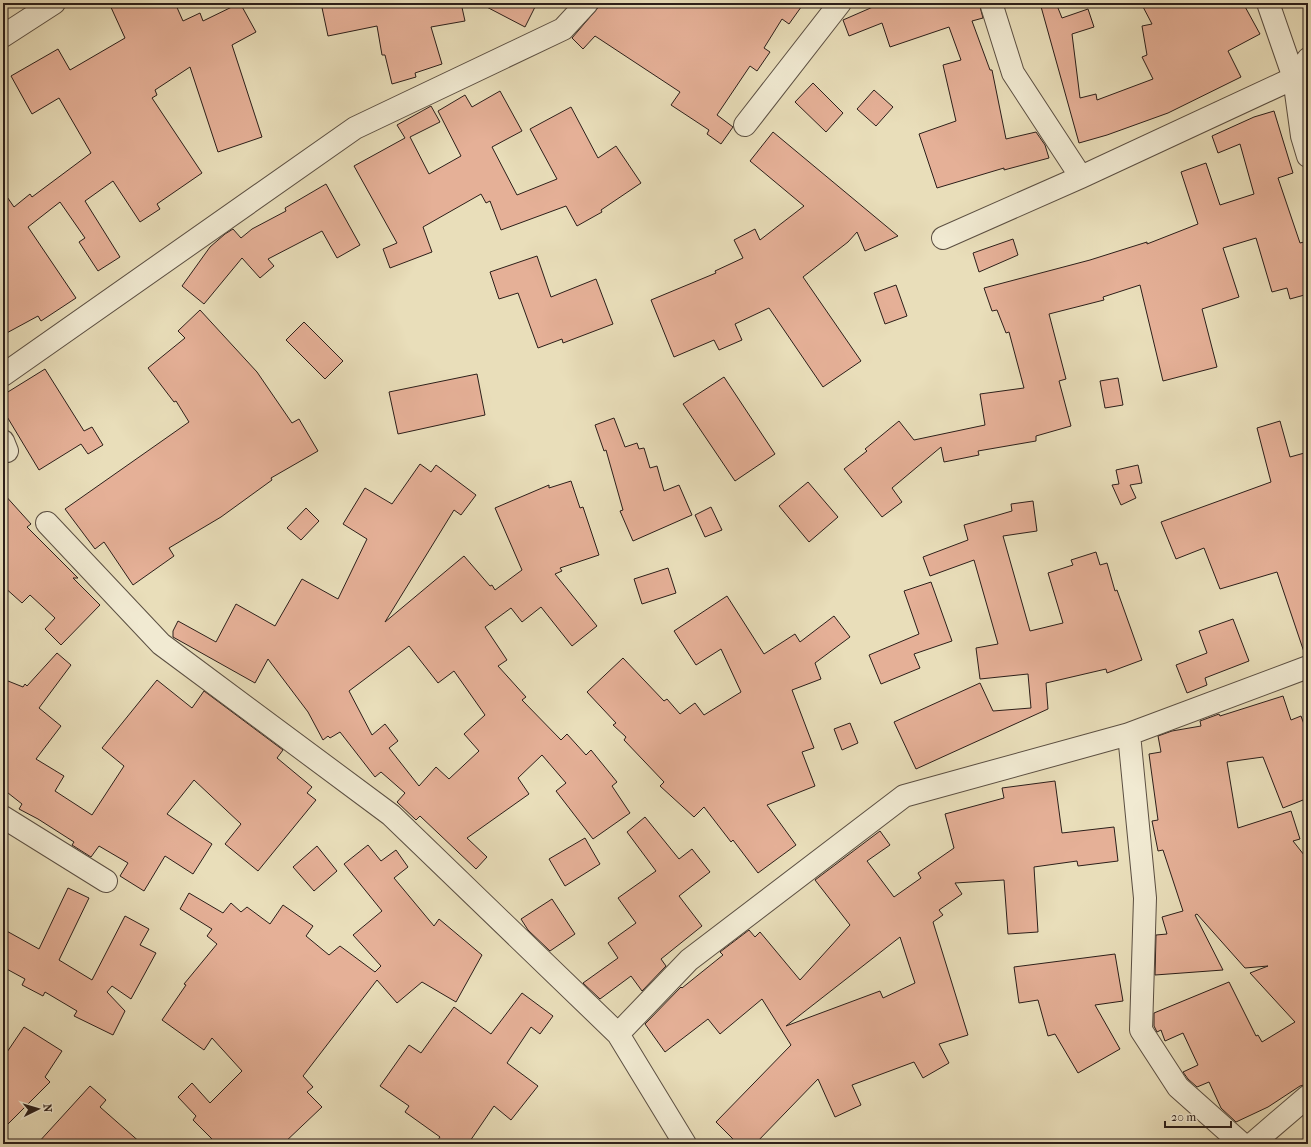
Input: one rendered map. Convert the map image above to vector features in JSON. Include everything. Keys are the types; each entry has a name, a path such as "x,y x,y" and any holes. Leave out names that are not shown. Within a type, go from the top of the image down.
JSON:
{"street":[{"path":"3,36 54,3"},
{"path":"3,375 355,128 563,29 587,3"},
{"path":"745,125 840,3"},
{"path":"991,3 1013,73 1081,177"},
{"path":"1268,3 1294,78 1302,136 1308,156"},
{"path":"943,238 1081,177 1294,78 1308,58"},
{"path":"47,523 161,644 392,815 618,1034 685,1144"},
{"path":"618,1034 689,960 904,796 1129,734 1308,667"},
{"path":"1129,734 1145,898 1141,1030 1178,1087 1242,1144"},
{"path":"3,817 106,880"},
{"path":"1252,1144 1308,1096"}],"building":[{"path":"109,3 175,3 183,21 200,13 203,21 240,3 256,32 232,45 262,137 218,152 190,67 155,90 157,95 152,98 202,173 157,204 160,209 140,222 113,181 85,201 120,257 98,271 79,242 85,238 60,202 28,227 76,298 41,321 38,316 3,335 3,191 14,207 30,194 32,197 91,153 59,98 32,114 11,76 58,49 70,70 125,38"},
{"path":"321,3 461,3 465,21 431,27 442,64 415,73 416,77 392,84 385,55 382,55 377,26 328,36"},
{"path":"479,3 537,3 525,27"},
{"path":"602,3 804,3 789,24 782,19 764,48 770,52 757,71 750,66 717,115 733,127 721,144 707,134 709,130 671,105 680,92 595,36 583,49 572,38"},
{"path":"882,3 979,3 983,18 972,21 990,70 992,70 1006,139 1036,132 1045,145 1049,158 1004,170 1004,168 937,188 919,134 956,121 943,65 961,60 949,27 890,47 882,23 849,36 843,20"},
{"path":"1040,3 1056,3 1062,18 1088,9 1094,27 1072,34 1080,98 1096,94 1097,100 1153,79 1142,57 1147,55 1142,26 1152,24 1141,3 1243,3 1260,34 1228,51 1241,77 1168,113 1107,135 1079,143"},
{"path":"813,83 843,113 826,132 795,102"},
{"path":"874,90 893,107 876,126 857,109"},
{"path":"500,91 522,131 492,147 517,195 557,179 530,129 571,107 598,158 616,146 641,183 601,210 602,212 577,226 566,206 501,230 490,201 486,203 481,194 423,227 432,252 390,268 383,249 397,243 354,166 405,138 397,125 431,106 440,122 410,137 429,174 461,156 438,111 465,95 472,107"},
{"path":"1274,111 1293,173 1278,178 1300,243 1308,241 1308,294 1290,299 1287,288 1272,292 1256,238 1223,248 1239,297 1202,309 1217,367 1163,381 1140,285 1103,297 1104,300 1049,314 1066,379 1059,381 1071,426 1036,436 1036,441 978,451 979,455 944,462 941,447 892,488 902,502 882,517 844,469 867,451 865,449 899,421 914,440 985,425 980,394 1024,388 1009,332 1006,333 997,310 992,311 984,288 1090,260 1147,242 1147,244 1198,224 1181,172 1206,163 1220,205 1254,194 1240,144 1218,153 1212,136 1254,117"},
{"path":"773,132 898,236 865,251 857,232 848,242 803,277 861,361 823,387 769,308 735,324 742,340 719,350 714,340 674,357 651,300 716,273 715,271 743,258 734,240 755,229 760,240 804,206 750,161"},
{"path":"326,184 360,245 337,258 322,231 268,259 274,266 260,278 242,258 204,304 182,286 210,247 225,234 233,229 241,238 252,229 286,211 285,208"},
{"path":"1013,239 1018,255 979,272 973,253"},
{"path":"537,256 551,297 596,279 613,324 563,343 562,339 538,348 518,293 499,299 490,272"},
{"path":"896,285 907,316 885,324 874,293"},
{"path":"200,310 257,372 292,423 299,419 318,451 271,478 272,480 221,517 169,548 174,556 133,585 104,542 95,549 65,509 189,422 176,401 174,402 148,368 185,338 178,331"},
{"path":"304,322 343,361 325,379 286,340"},
{"path":"45,369 84,431 92,427 103,445 88,454 81,444 39,470 3,410 3,395"},
{"path":"477,374 485,415 398,434 389,392"},
{"path":"724,377 775,454 735,481 683,404"},
{"path":"1118,378 1123,405 1105,408 1100,381"},
{"path":"614,418 625,447 637,443 639,449 644,448 650,468 657,466 664,491 679,485 692,515 633,541 620,511 623,510 606,450 604,451 595,425"},
{"path":"1280,421 1290,457 1308,452 1308,654 1305,655 1277,572 1220,589 1204,548 1176,559 1161,522 1271,482 1257,428"},
{"path":"420,464 431,472 436,465 476,495 461,515 454,510 385,622 464,556 495,590 522,570 495,508 549,485 549,488 571,481 580,508 583,507 599,555 560,568 562,571 555,574 597,626 572,646 541,607 522,622 511,608 485,627 507,660 498,666 526,697 522,700 561,740 567,734 586,755 591,750 617,782 612,786 630,813 593,839 556,791 566,783 542,755 518,778 529,794 467,838 487,857 476,869 420,816 416,820 397,802 405,793 381,772 375,777 340,732 330,738 328,736 323,740 308,712 268,659 255,683 173,637 173,631 178,621 216,642 236,604 275,626 302,579 338,599 367,539 343,524 365,488 392,504","holes":["409,646 438,683 454,671 485,715 464,734 479,751 449,779 436,767 419,786 389,748 398,741 385,724 372,735 349,691"]},
{"path":"1138,465 1142,483 1130,485 1136,498 1121,505 1112,485 1119,484 1116,470"},
{"path":"808,482 838,517 809,542 779,506"},
{"path":"3,493 31,524 27,527 78,578 73,578 100,605 61,645 45,629 55,618 30,595 22,603 3,586"},
{"path":"1033,501 1037,531 1003,536 1030,631 1063,623 1048,573 1073,565 1071,560 1096,552 1100,565 1107,563 1115,591 1117,590 1142,660 1107,673 1106,669 1046,683 1048,709 916,769 894,722 980,683 993,711 1031,708 1028,674 980,679 976,648 998,644 974,560 930,576 923,557 968,540 964,525 1012,511 1011,504"},
{"path":"711,507 722,530 705,537 695,515"},
{"path":"306,508 319,521 301,540 287,528"},
{"path":"668,568 676,593 642,604 634,579"},
{"path":"931,582 952,641 914,654 920,668 881,684 869,655 919,634 904,591"},
{"path":"727,596 764,654 795,634 800,642 834,616 850,637 815,663 821,679 792,690 814,748 802,752 815,786 767,805 796,845 758,873 733,840 731,842 704,807 694,817 660,786 664,782 624,740 626,737 613,725 616,723 587,692 623,658 664,701 667,699 680,714 695,703 704,715 741,692 721,649 696,665 674,631"},
{"path":"1233,619 1249,661 1205,678 1207,685 1187,693 1176,665 1207,653 1199,631"},
{"path":"57,653 71,665 39,708 61,726 36,759 64,776 55,791 92,815 124,766 102,748 157,680 192,708 204,691 283,750 277,758 312,787 307,793 316,800 258,871 225,844 241,824 194,780 167,814 212,844 193,874 165,856 144,891 120,876 128,863 99,846 91,857 72,845 74,842 38,819 19,809 22,804 3,789 3,679 23,687 25,684 27,686"},
{"path":"1283,696 1291,720 1301,716 1308,735 1308,798 1283,808 1263,757 1227,762 1238,828 1291,811 1300,839 1293,841 1308,860 1308,1084 1300,1086 1268,1107 1236,1122 1221,1108 1209,1082 1197,1087 1188,1079 1183,1072 1198,1065 1183,1033 1165,1041 1161,1030 1157,1032 1154,1026 1154,1013 1229,982 1256,1036 1258,1035 1262,1042 1295,1022 1250,973 1268,966 1245,968 1197,914 1195,915 1223,970 1155,975 1156,935 1167,934 1162,917 1183,911 1163,850 1158,851 1152,821 1158,820 1149,754 1161,752 1158,736 1172,731 1201,726 1200,721 1219,714 1220,716"},
{"path":"850,723 858,743 842,750 834,729"},
{"path":"1055,781 1062,833 1114,827 1118,861 1078,866 1077,861 1034,867 1038,932 1008,934 1004,880 955,883 962,894 939,910 943,915 933,922 968,1035 939,1044 949,1063 923,1078 914,1062 852,1085 861,1105 835,1117 818,1079 755,1144 738,1144 716,1122 791,1045 762,999 720,1034 708,1019 665,1052 645,1024 681,987 682,988 723,955 720,952 749,930 755,937 760,932 800,980 850,925 815,880 880,831 890,845 867,861 894,897 921,878 918,873 954,848 945,814 1004,798 1002,788","holes":["900,937 915,983 883,998 880,991 786,1026"]},
{"path":"645,817 679,859 692,849 710,872 679,896 702,926 661,959 666,966 642,991 631,976 600,999 583,983 618,958 608,943 636,923 618,898 656,871 627,832"},
{"path":"585,838 600,864 565,886 549,859"},
{"path":"368,845 381,861 396,850 408,867 394,878 434,926 439,919 482,955 456,1002 422,982 397,1003 377,980 303,1076 313,1087 307,1092 322,1107 283,1144 217,1144 193,1120 196,1116 178,1097 192,1083 210,1103 242,1071 212,1038 204,1050 162,1020 186,985 184,984 217,944 207,936 212,929 180,909 189,893 223,913 231,903 241,912 247,907 270,924 283,905 313,926 306,936 329,955 340,946 375,972 381,966 353,935 382,911 344,864"},
{"path":"317,846 337,871 314,891 293,867"},
{"path":"68,888 89,898 59,960 92,980 125,916 149,929 140,945 156,953 131,999 112,986 107,992 125,1011 113,1035 74,1016 77,1011 45,992 43,996 22,985 25,979 3,967 3,929 39,949"},
{"path":"552,899 575,934 550,951 528,930 521,919"},
{"path":"1115,954 1123,1001 1095,1005 1120,1049 1078,1073 1055,1034 1048,1036 1038,1000 1019,1003 1014,967"},
{"path":"522,993 553,1016 540,1034 531,1027 507,1063 538,1086 511,1120 494,1106 468,1144 435,1144 440,1137 405,1112 409,1106 380,1086 409,1045 421,1053 454,1007 491,1034"},
{"path":"24,1027 62,1051 45,1077 50,1082 3,1129 3,1058"},
{"path":"90,1086 106,1100 100,1107 142,1144 37,1144"}]}
